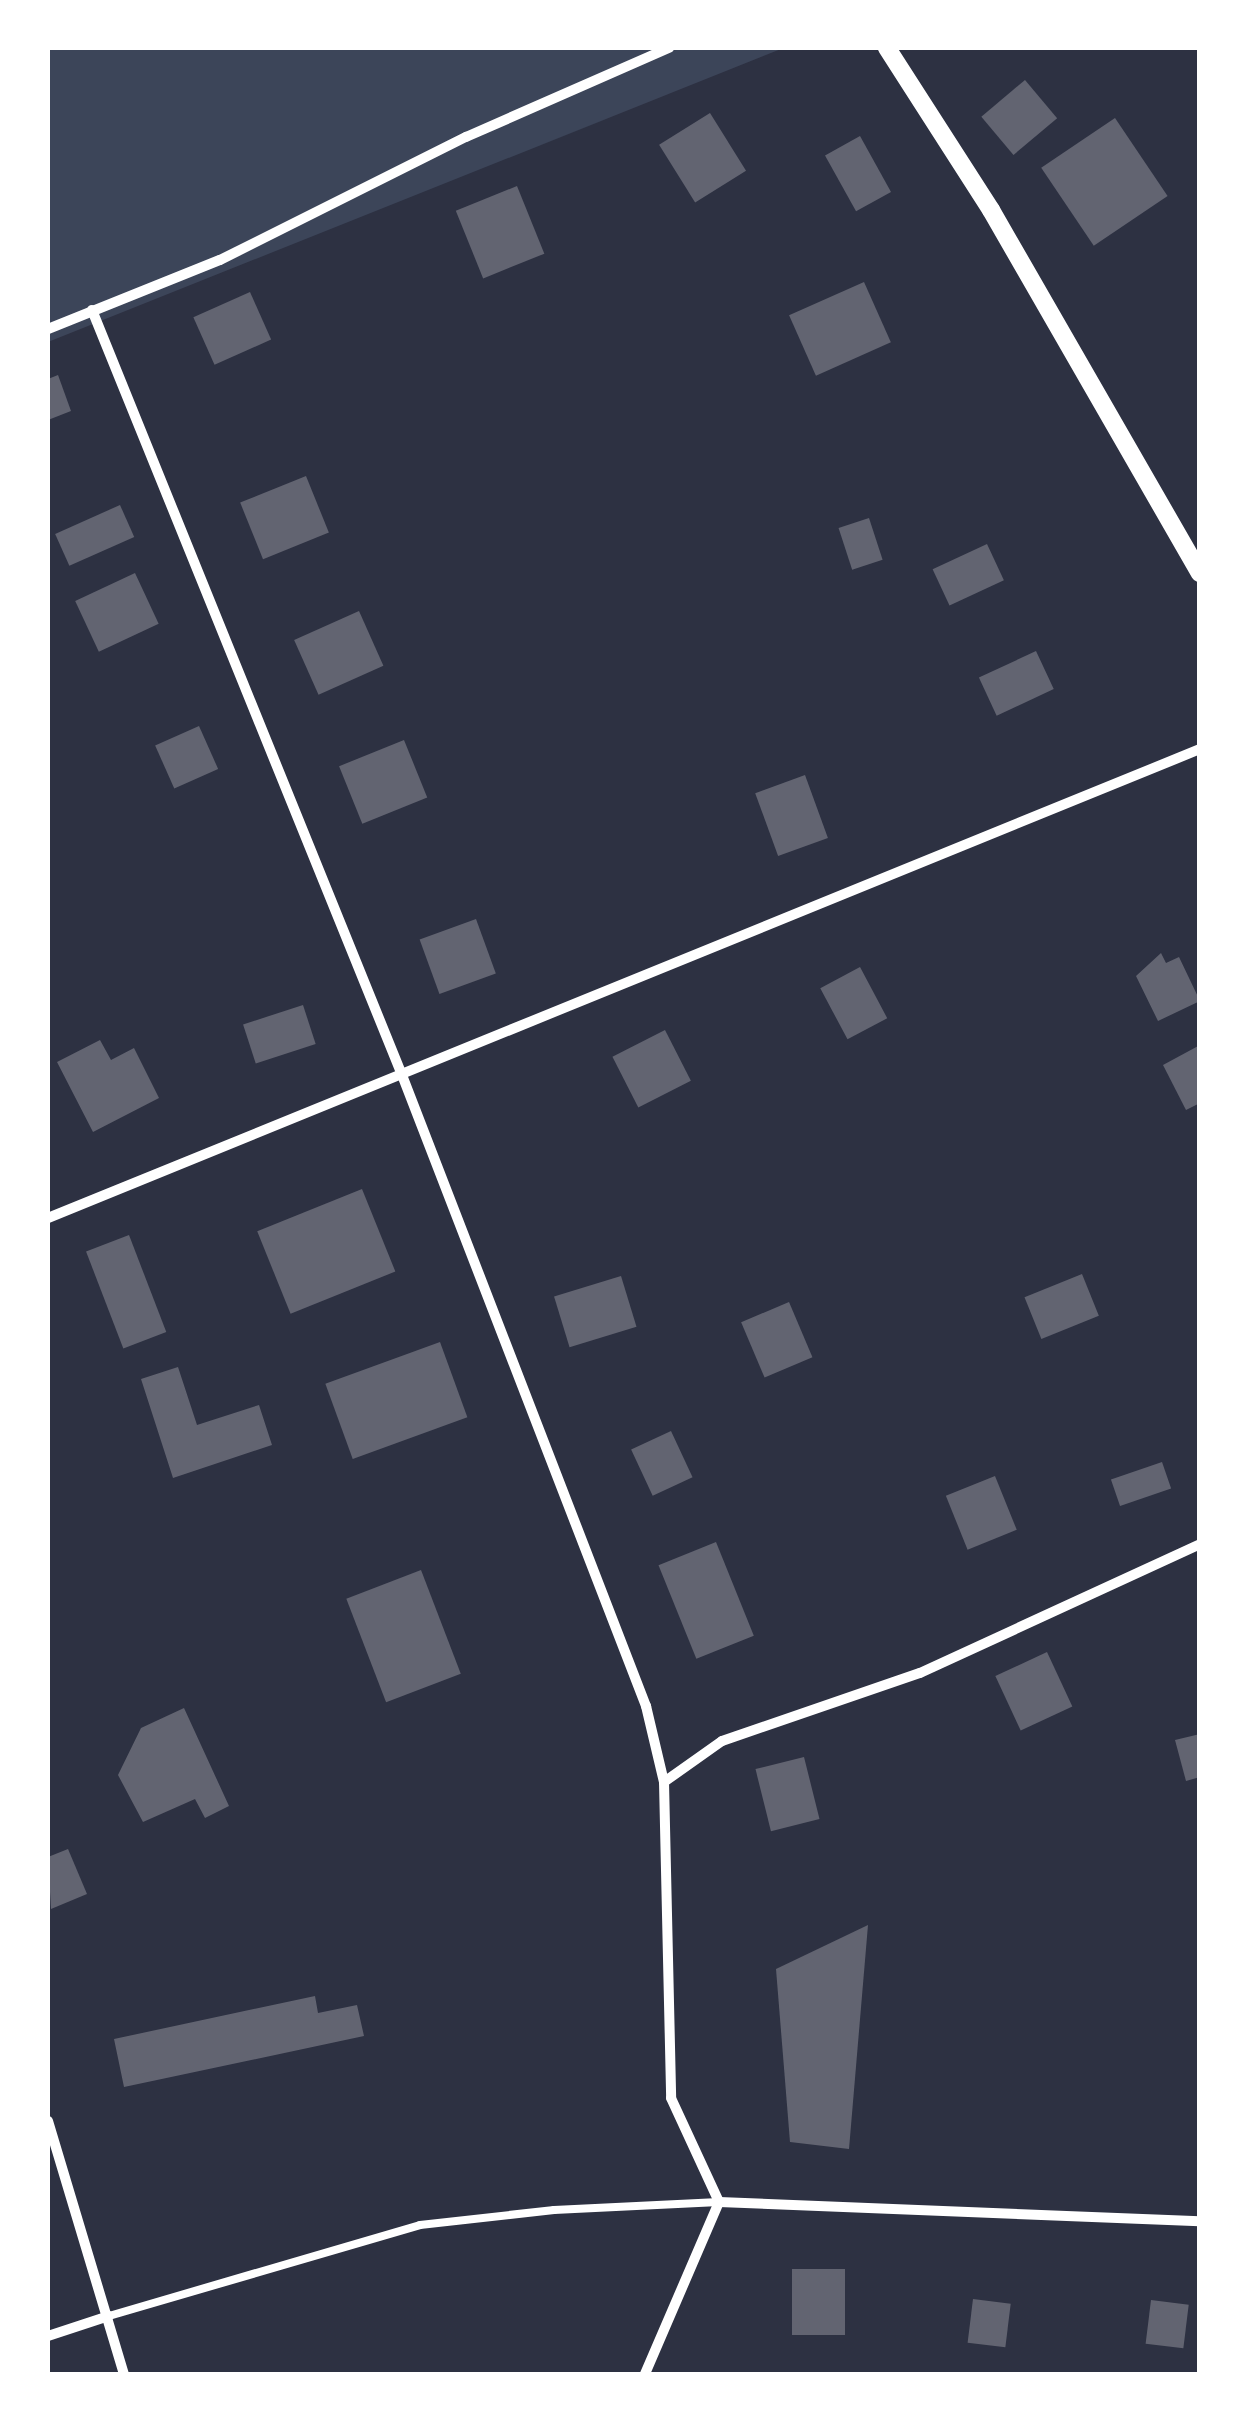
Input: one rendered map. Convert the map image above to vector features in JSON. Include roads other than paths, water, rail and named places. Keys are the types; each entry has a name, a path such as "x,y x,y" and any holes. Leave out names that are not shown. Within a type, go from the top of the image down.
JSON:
{"street":[{"path":"48,330 220,260 466,137 669,48"},
{"path":"887,48 992,210 1200,573"},
{"path":"92,310 402,1076 646,1706 664,1782 671,2098 719,2202 646,2374"},
{"path":"48,1218 1200,749"},
{"path":"664,1782 722,1741 920,1673 1200,1544"},
{"path":"48,2120 124,2374"},
{"path":"719,2202 1200,2220"},
{"path":"48,2336 109,2316"}],"lane":[{"path":"109,2316 420,2225 554,2210 719,2202"}]}
